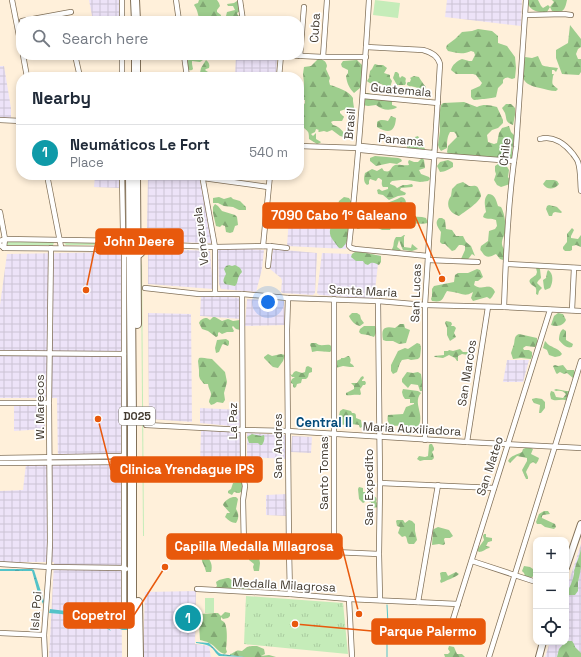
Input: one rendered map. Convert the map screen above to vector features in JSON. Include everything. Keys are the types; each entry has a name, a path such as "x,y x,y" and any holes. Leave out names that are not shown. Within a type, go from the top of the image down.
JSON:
{"highway":[{"path":"130,0 130,16"},
{"path":"136,0 136,16"},
{"path":"130,60 130,72"},
{"path":"136,60 136,72"},
{"name":"D025","path":"130,180 129,238 134,256 139,657"},
{"name":"D025","path":"129,238 135,180"},
{"name":"D025","path":"132,657 134,256"}],"street":[{"path":"12,0 18,16"},
{"path":"122,0 122,16"},
{"path":"176,0 178,16"},
{"path":"240,0 242,16"},
{"name":"Cuba","path":"323,57 327,0"},
{"name":"Brasil","path":"369,0 355,198 349,246 351,248 428,258"},
{"name":"Chile","path":"504,307 507,242 516,147 526,0"},
{"path":"303,16 304,7"},
{"path":"48,16 71,12"},
{"path":"524,15 571,15"},
{"name":"San Lucas","path":"366,47 428,51 439,59 440,64 425,305 426,440"},
{"path":"304,56 366,58"},
{"path":"24,60 26,72"},
{"path":"76,60 79,72"},
{"path":"122,60 122,72"},
{"path":"185,60 186,72"},
{"path":"280,72 281,60"},
{"name":"Guatemala","path":"363,96 438,103"},
{"path":"0,120 16,121"},
{"path":"540,139 554,139 570,150 578,162 581,178 581,191"},
{"name":"Panama","path":"304,146 358,148 361,146 433,153 435,155 514,161"},
{"path":"48,180 61,248"},
{"path":"122,180 123,232 129,238"},
{"name":"Venezuela","path":"203,180 215,247 215,294"},
{"path":"226,180 268,187"},
{"path":"263,246 269,180"},
{"path":"0,212 2,246 123,249"},
{"path":"129,238 123,249 124,608 132,617"},
{"path":"2,240 142,238 145,244 142,254 134,256 127,254 123,249"},
{"path":"145,244 215,247 270,246 287,248"},
{"path":"268,266 270,246"},
{"name":"W. Marecos","path":"49,567 51,248"},
{"path":"428,258 478,262"},
{"path":"506,264 581,268"},
{"path":"572,310 574,268"},
{"name":"Santa Maria","path":"145,288 199,294 242,294 288,298 378,301 425,305 581,311"},
{"name":"La Paz","path":"242,294 243,476 246,486 244,500 244,547"},
{"name":"San Andres","path":"288,298 287,330 290,594"},
{"name":"Santo Tomas","path":"334,299 334,552"},
{"name":"San Expedito","path":"378,301 380,600"},
{"name":"San Marcos","path":"467,442 488,307"},
{"name":"San Mateo","path":"450,629 550,310"},
{"path":"0,353 124,354"},
{"path":"489,657 581,361"},
{"path":"0,403 50,403"},
{"name":"Maria Auxiliadora","path":"146,425 288,431 581,448"},
{"path":"0,463 94,456 124,456"},
{"path":"94,456 94,462"},
{"path":"0,458 124,462"},
{"path":"380,483 494,488"},
{"path":"418,602 438,485"},
{"path":"569,559 581,524"},
{"path":"197,545 379,554"},
{"path":"472,561 533,581"},
{"path":"0,564 49,567 124,568 133,574"},
{"name":"Isla Poi","path":"45,657 44,635 49,567"},
{"name":"Medalla Milagrosa","path":"197,589 349,599 458,604"},
{"path":"349,599 352,657"},
{"path":"0,633 44,635"},
{"path":"539,657 542,645"}],"shaded area":[{"path":"89,0 119,0 119,16 92,16"},
{"path":"447,0 522,0 521,26 445,17"},
{"path":"236,60 277,60 276,72 235,72"},
{"path":"0,66 4,66 11,108 11,118 0,118"},
{"path":"95,180 119,180 119,188 94,187"},
{"path":"148,180 200,180 212,243 167,242 166,228 147,228"},
{"path":"290,203 351,209 352,213 346,249 287,246"},
{"path":"221,247 264,250 262,269 256,292 221,289 219,284 218,249"},
{"path":"148,248 210,251 213,289 148,284"},
{"path":"273,249 317,253 315,293 313,295 282,293 281,278 270,269"},
{"path":"122,252 122,657 49,657 54,562 0,562 0,491 23,490 26,464 58,462 57,398 0,398 0,305 7,254"},
{"path":"322,253 379,255 374,299 319,295 317,293"},
{"path":"201,295 242,298 241,319 200,316"},
{"path":"247,299 284,301 285,325 245,326"},
{"path":"148,313 191,314 192,422 149,419"},
{"path":"507,360 529,360 523,382 503,382"},
{"path":"14,405 45,406 45,429 14,431"},
{"path":"200,408 241,410 241,427 200,423"},
{"path":"201,430 241,433 241,465 200,463"},
{"path":"247,433 286,435 286,459 247,457"},
{"path":"292,436 312,437 311,453 291,452"},
{"path":"287,494 287,516 266,515 266,495"},
{"path":"581,544 581,657 545,657 549,645 569,645 569,581"},
{"path":"196,591 195,644 209,646 211,657 143,657 145,592"}],"green space":[{"path":"199,0 217,0 220,6 217,12 221,16 199,16 194,5 198,3"},
{"path":"375,0 400,3 398,18 373,15"},
{"path":"526,0 538,0 543,8 548,5 550,7 547,12 540,12 531,8"},
{"path":"552,0 567,0 564,9 559,12 552,11 550,7 554,2"},
{"path":"237,1 241,2 244,6 242,6 240,12 237,14 239,16 226,16 227,12 235,10 233,6 228,6 227,4"},
{"path":"570,25 581,39 581,47 578,49 576,54 578,59 581,59 581,72 579,75 562,74 556,58 556,50 568,43"},
{"path":"478,29 492,31 498,36 498,43 507,46 515,57 516,68 515,78 505,78 503,80 503,83 498,88 496,97 474,100 471,97 471,90 480,86 482,83 476,75 456,74 451,70 455,63 462,59 472,61 475,55 474,52 457,53 448,51 446,48 447,45 462,32"},
{"path":"538,56 542,65 558,68 556,72 552,70 552,74 554,74 552,84 558,89 556,91 529,84 522,76 521,61 525,57 532,58"},
{"path":"318,59 323,60 327,66 326,69 330,78 330,85 349,93 353,98 354,108 352,110 346,109 340,111 344,117 342,121 331,122 333,125 342,130 345,135 344,137 332,130 327,132 319,132 319,130 316,129 315,132 311,134 313,136 316,133 316,139 321,142 317,144 309,139 308,133 304,128 305,100 303,72 304,67 311,66"},
{"path":"188,60 203,60 200,62 192,61 192,70 187,69 186,66"},
{"path":"206,60 209,63 209,68 205,70 208,72 200,72"},
{"path":"357,60 362,65 364,78 360,88 354,93 347,81 346,76 348,70 342,67 341,64 343,61"},
{"path":"375,64 383,65 387,68 384,73 390,75 392,81 389,91 385,86 379,83 374,85 367,81 370,71"},
{"path":"395,72 399,74 400,78 402,76 406,78 405,85 397,85 393,78"},
{"path":"414,76 419,77 426,87 425,89 407,85 408,82 410,82 410,78"},
{"path":"367,93 380,97 389,96 392,99 392,105 397,107 388,110 376,105 364,105 360,99"},
{"path":"464,102 477,107 487,105 497,107 503,123 487,135 488,142 494,144 497,143 499,133 502,128 509,126 514,135 512,152 513,159 504,161 498,157 489,159 476,155 466,157 449,155 447,152 448,146 457,137 454,132 450,132 447,148 441,151 438,145 440,131 439,115 441,105 443,103"},
{"path":"506,104 511,104 515,108 513,125 507,122 502,108"},
{"path":"391,116 396,118 393,129 385,131 377,127 378,121 388,121"},
{"path":"418,136 427,152 432,149 436,152 419,158 414,156 407,148 407,145 409,142 414,142 415,137"},
{"path":"375,156 398,158 402,161 397,164 390,163 376,166 370,161 370,158"},
{"path":"422,158 424,160 425,168 419,170 421,174 429,177 430,179 428,181 420,182 401,180 392,181 390,183 397,188 403,185 412,184 412,187 401,188 400,190 406,193 405,195 389,200 383,195 378,194 377,190 379,189 382,191 388,189 388,187 383,187 382,180 379,178 376,181 370,179 369,184 367,185 365,182 365,173 372,169 377,171 382,168 384,171 389,171 395,165 409,165 409,160 418,162"},
{"path":"448,160 453,163 453,167 440,172 437,166 440,162"},
{"path":"501,163 506,165 509,170 508,177 510,184 501,187 497,185 494,180 496,174 495,166"},
{"path":"546,180 554,180 559,184 553,188 549,188 543,184"},
{"path":"463,182 469,186 477,187 481,196 480,199 459,216 450,210 448,202 452,189 457,184"},
{"path":"488,194 495,198 498,206 501,207 504,216 505,233 502,244 505,257 503,260 496,254 490,257 487,256 480,250 481,246 488,241 489,231 495,229 497,226 496,220 483,217 486,212 485,200"},
{"path":"219,197 224,199 231,197 240,201 246,207 246,210 239,210 233,207 213,203 213,198"},
{"path":"344,197 349,198 352,203 349,220 346,221 342,218 342,210 338,204"},
{"path":"401,197 405,199 406,203 395,208 387,207 387,203"},
{"path":"215,204 222,211 237,217 238,225 235,226 233,232 226,232 225,226 216,226 213,213 213,207"},
{"path":"549,205 557,207 562,212 555,212 552,216 549,216 546,209"},
{"path":"371,210 375,213 387,213 388,216 386,219 377,220 376,225 377,226 383,222 390,222 392,225 390,230 382,230 368,226 363,226 357,229 355,217 357,214"},
{"path":"403,216 426,218 428,223 404,224 400,218"},
{"path":"439,218 445,220 446,229 452,230 456,236 463,236 466,242 471,246 475,256 472,254 466,262 463,262 461,259 465,246 459,245 452,251 445,244 440,242 441,232 437,223"},
{"path":"333,222 340,222 349,226 348,238 342,248 339,248 332,239 330,230"},
{"path":"572,228 574,230 571,238 578,239 581,235 581,247 576,245 572,246 572,250 565,251 563,247 567,242 567,234"},
{"path":"404,235 404,247 411,248 412,244 418,249 412,251 403,250 399,240 397,247 401,250 393,253 392,249 396,237 401,237"},
{"path":"7,242 54,243 53,245 8,245"},
{"path":"64,243 117,244 66,245"},
{"path":"355,252 381,256 381,262 379,265 372,263 368,265 363,261 356,261 351,257"},
{"path":"125,260 127,262 129,568 126,563"},
{"path":"142,260 144,536 141,269"},
{"path":"229,265 235,265 242,272 235,286 225,284 224,282 226,274 224,269"},
{"path":"537,267 540,269 541,278 537,283 542,288 538,295 536,294 536,288 530,283 530,279 536,275"},
{"path":"477,269 480,270 483,277 478,281 475,281 474,285 480,288 491,287 495,292 490,299 487,297 473,301 471,298 473,292 466,295 447,291 441,301 432,301 432,289 434,286 454,282 455,275 458,273 468,273"},
{"path":"548,270 552,276 552,284 550,288 545,290 543,280 546,278"},
{"path":"352,313 357,313 360,315 364,323 360,326 356,325 349,316"},
{"path":"558,313 563,314 566,320 560,326 551,325 554,316"},
{"path":"213,317 222,321 228,319 233,321 240,320 240,330 233,326 233,332 222,334 219,332 218,336 216,337 208,331 202,329 199,323 203,319 207,318 210,320"},
{"path":"446,321 451,322 451,326 456,328 454,333 456,337 450,341 447,335"},
{"path":"400,324 404,324 405,328 410,330 406,343 399,344 393,341 383,340 382,333 384,329 388,327 395,328"},
{"path":"364,326 375,326 377,331 374,337 361,334 359,332"},
{"path":"563,329 566,331 566,340 573,344 572,347 566,347 559,340"},
{"path":"519,334 537,338 535,347 526,346 523,348 524,350 529,350 532,352 531,359 513,359 511,353 515,337"},
{"path":"226,339 229,341 228,346 223,344 219,352 216,353 215,348 217,340"},
{"path":"545,341 562,354 555,357 549,355 547,350 543,348"},
{"path":"311,343 330,345 331,351 312,352 310,345"},
{"path":"417,343 420,344 421,348 420,357 418,359 402,360 397,372 393,374 391,371 391,365 398,351 405,348 408,349"},
{"path":"460,349 463,352 469,352 470,355 462,354 458,356 458,361 449,355 443,358 434,356 444,355 444,351"},
{"path":"268,354 272,356 281,354 285,355 278,368 273,367 264,358"},
{"path":"348,356 351,360 350,363 354,367 343,366 336,368 336,361"},
{"path":"199,358 212,359 225,372 227,382 224,393 225,400 223,403 217,402 211,405 209,402 211,392 208,384 204,384 200,379"},
{"path":"563,365 567,370 574,370 574,377 573,378 567,373 564,374 560,372 557,374 553,366"},
{"path":"308,366 312,368 312,372 309,373 306,379 302,379 301,383 297,384 294,388 291,381 295,377 292,377 290,374 292,375 296,371 302,373 305,372 306,367"},
{"path":"407,372 418,372 421,374 422,391 420,391 418,385 411,384 408,388 402,382 402,379"},
{"path":"363,376 364,378 362,381 365,381 366,383 360,389 361,394 346,395 346,393 354,389 354,386 351,383 357,383"},
{"path":"403,389 418,391 421,393 418,398 420,413 419,424 416,430 409,435 406,434 408,428 405,425 392,425 388,422 388,415 403,414 406,407 414,404 410,403 410,399 405,399 402,392"},
{"path":"554,390 571,391 567,401 551,399 551,391 554,392 556,397 563,398 566,394 562,391"},
{"path":"536,398 542,399 545,402 545,408 541,413 539,413 540,405 534,403 532,400"},
{"path":"343,409 351,411 355,414 356,418 361,420 362,427 360,428 359,425 356,424 337,424 340,411"},
{"path":"252,434 261,436 264,435 262,445 258,443 249,443 247,437"},
{"path":"430,444 432,444 434,448 432,452 434,458 432,460 420,461 417,459 419,456 428,456"},
{"path":"528,447 533,449 531,454 539,458 536,464 533,462 530,464 526,472 528,479 526,479 522,470 527,458 517,456 510,463 508,461 512,456 522,452 523,449"},
{"path":"233,483 242,483 242,491 239,493 234,492 232,495 228,493"},
{"path":"359,487 363,488 363,492 365,492 368,497 376,497 376,502 379,504 380,508 371,507 371,502 367,499 365,499 365,502 363,503 359,499"},
{"path":"233,497 238,499 236,509 238,518 236,523 225,517 227,513 230,513 223,505 224,502"},
{"path":"544,511 548,511 550,514 543,515 542,518 555,524 556,527 554,529 537,524 536,522 539,514"},
{"path":"397,520 403,520 405,523 409,520 415,524 417,540 414,544 409,544 405,536 402,537 398,533 400,527 397,526"},
{"path":"438,527 449,530 453,536 450,538 445,538 445,544 443,545 432,545 433,530"},
{"path":"484,534 486,534 486,537 492,538 492,541 488,542 486,546 490,547 489,548 479,552 477,550 484,540"},
{"path":"581,546 581,567 578,591 575,595 569,595 569,588 580,554"},
{"path":"238,549 248,549 248,551 252,551 257,555 260,563 259,571 254,571 254,564 249,560 249,558 238,558 235,556 211,556 205,554 208,550 236,551"},
{"path":"202,556 206,556 210,561 212,565 211,572 206,572 202,561"},
{"path":"524,566 530,567 533,569 533,576 530,578 525,576 522,571"},
{"path":"446,572 448,576 456,572 459,574 441,583 440,573"},
{"path":"227,578 233,581 232,585 234,587 243,586 252,590 236,594 215,588 217,586 216,582"},
{"path":"246,596 343,603 348,654 244,644"},
{"path":"205,598 214,598 214,613 205,613"},
{"path":"225,612 230,613 230,616 223,619 221,617 227,631 227,652 225,654 211,644 200,640 199,625 200,614 218,613 221,616"},
{"path":"569,641 572,641 581,653 581,657 557,657 559,649 562,645 569,645"},
{"path":"257,646 264,649 265,654 261,656 269,655 276,657 244,657 230,655 236,651 242,651 247,647"},
{"path":"449,646 454,647 457,654 462,654 465,657 445,657 444,654 448,654 450,652 448,649"}],"water":[{"path":"0,569 34,570 44,601 43,604 38,593 32,571 0,571"},
{"path":"50,609 90,614 112,624 127,627 127,630 109,628 95,620 49,613"},
{"path":"196,642 209,643 221,654 246,657 219,656 210,647"}],"waterway":[{"path":"127,411 127,437"},
{"path":"387,605 387,657"},
{"path":"94,619 110,630"}],"place":[{"name":"7090 Cabo 1º Galeano","path":"442,279"},
{"name":"John Deere","path":"86,290"},
{"name":"Clinica Yrendague IPS","path":"98,419"},
{"name":"Copetrol","path":"165,567"},
{"name":"Capilla Medalla MIlagrosa","path":"359,614"},
{"name":"Neumáticos Le Fort","path":"188,618"},
{"name":"Parque Palermo","path":"295,624"}],"district":[{"name":"Central II","path":"324,422"}]}
